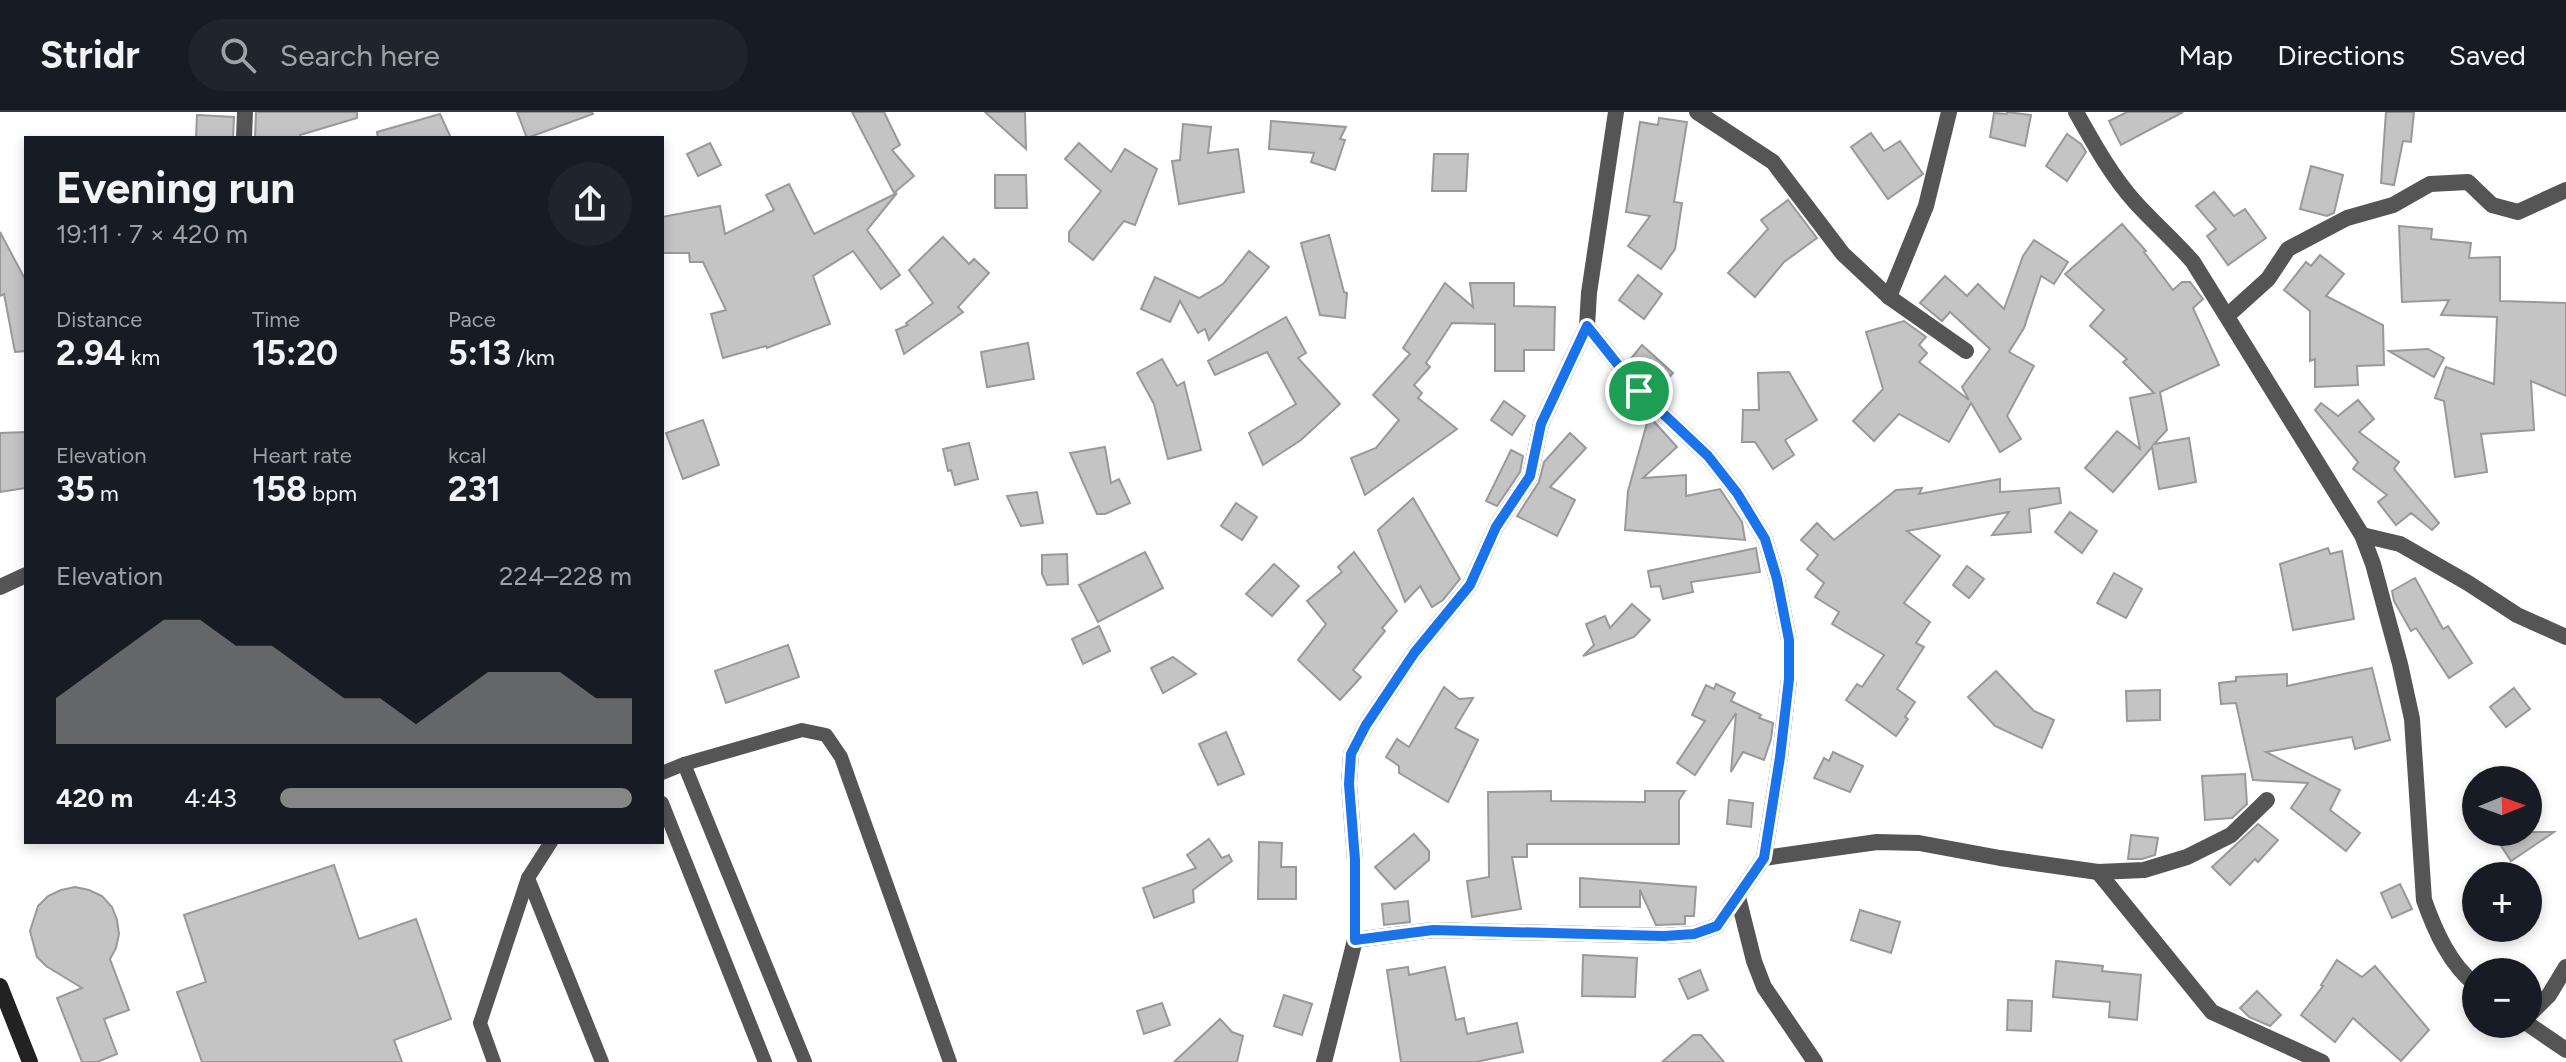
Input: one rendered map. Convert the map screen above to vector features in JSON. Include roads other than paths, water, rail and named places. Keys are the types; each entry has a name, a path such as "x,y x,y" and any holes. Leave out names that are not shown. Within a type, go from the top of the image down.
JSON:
{"street":[{"path":"244,136 245,112"},
{"path":"1324,1062 1355,940 1355,860 1349,784 1351,754 1366,725 1415,652 1470,585 1496,527 1530,476 1541,424 1587,326 1589,293 1616,112"},
{"path":"1697,112 1773,162 1843,254 1889,297 1966,351"},
{"path":"1889,297 1926,206 1949,112"},
{"path":"2076,112 2103,160 2136,203 2193,262 2362,535 2385,610 2412,719 2424,900 2433,926 2462,969"},
{"path":"2227,316 2268,279 2288,249 2347,218 2393,205 2430,184 2468,182 2492,205 2518,212 2566,190"},
{"path":"1355,940 1433,930 1664,936 1694,934 1717,926 1764,858 1789,679 1789,640 1777,579 1765,539 1737,493 1708,456 1639,391 1587,326"},
{"path":"2362,535 2400,544 2517,615 2566,637"},
{"path":"0,587 24,576"},
{"path":"1764,858 1877,842 1919,843 2098,872 2144,870 2187,857 2231,835 2267,800"},
{"path":"2098,872 2212,1012 2322,1062"},
{"path":"1738,897 1764,987 1815,1062"},
{"path":"2542,1002 2566,967"},
{"path":"0,986 30,1062"},
{"path":"2542,1034 2566,1050"}],"lane":[{"path":"664,772 802,730 826,735 841,757 950,1062"},
{"path":"684,764 805,1062"},
{"path":"664,808 765,1062"},
{"path":"494,1062 480,1023 528,878 550,844"},
{"path":"528,878 602,1062"}]}
